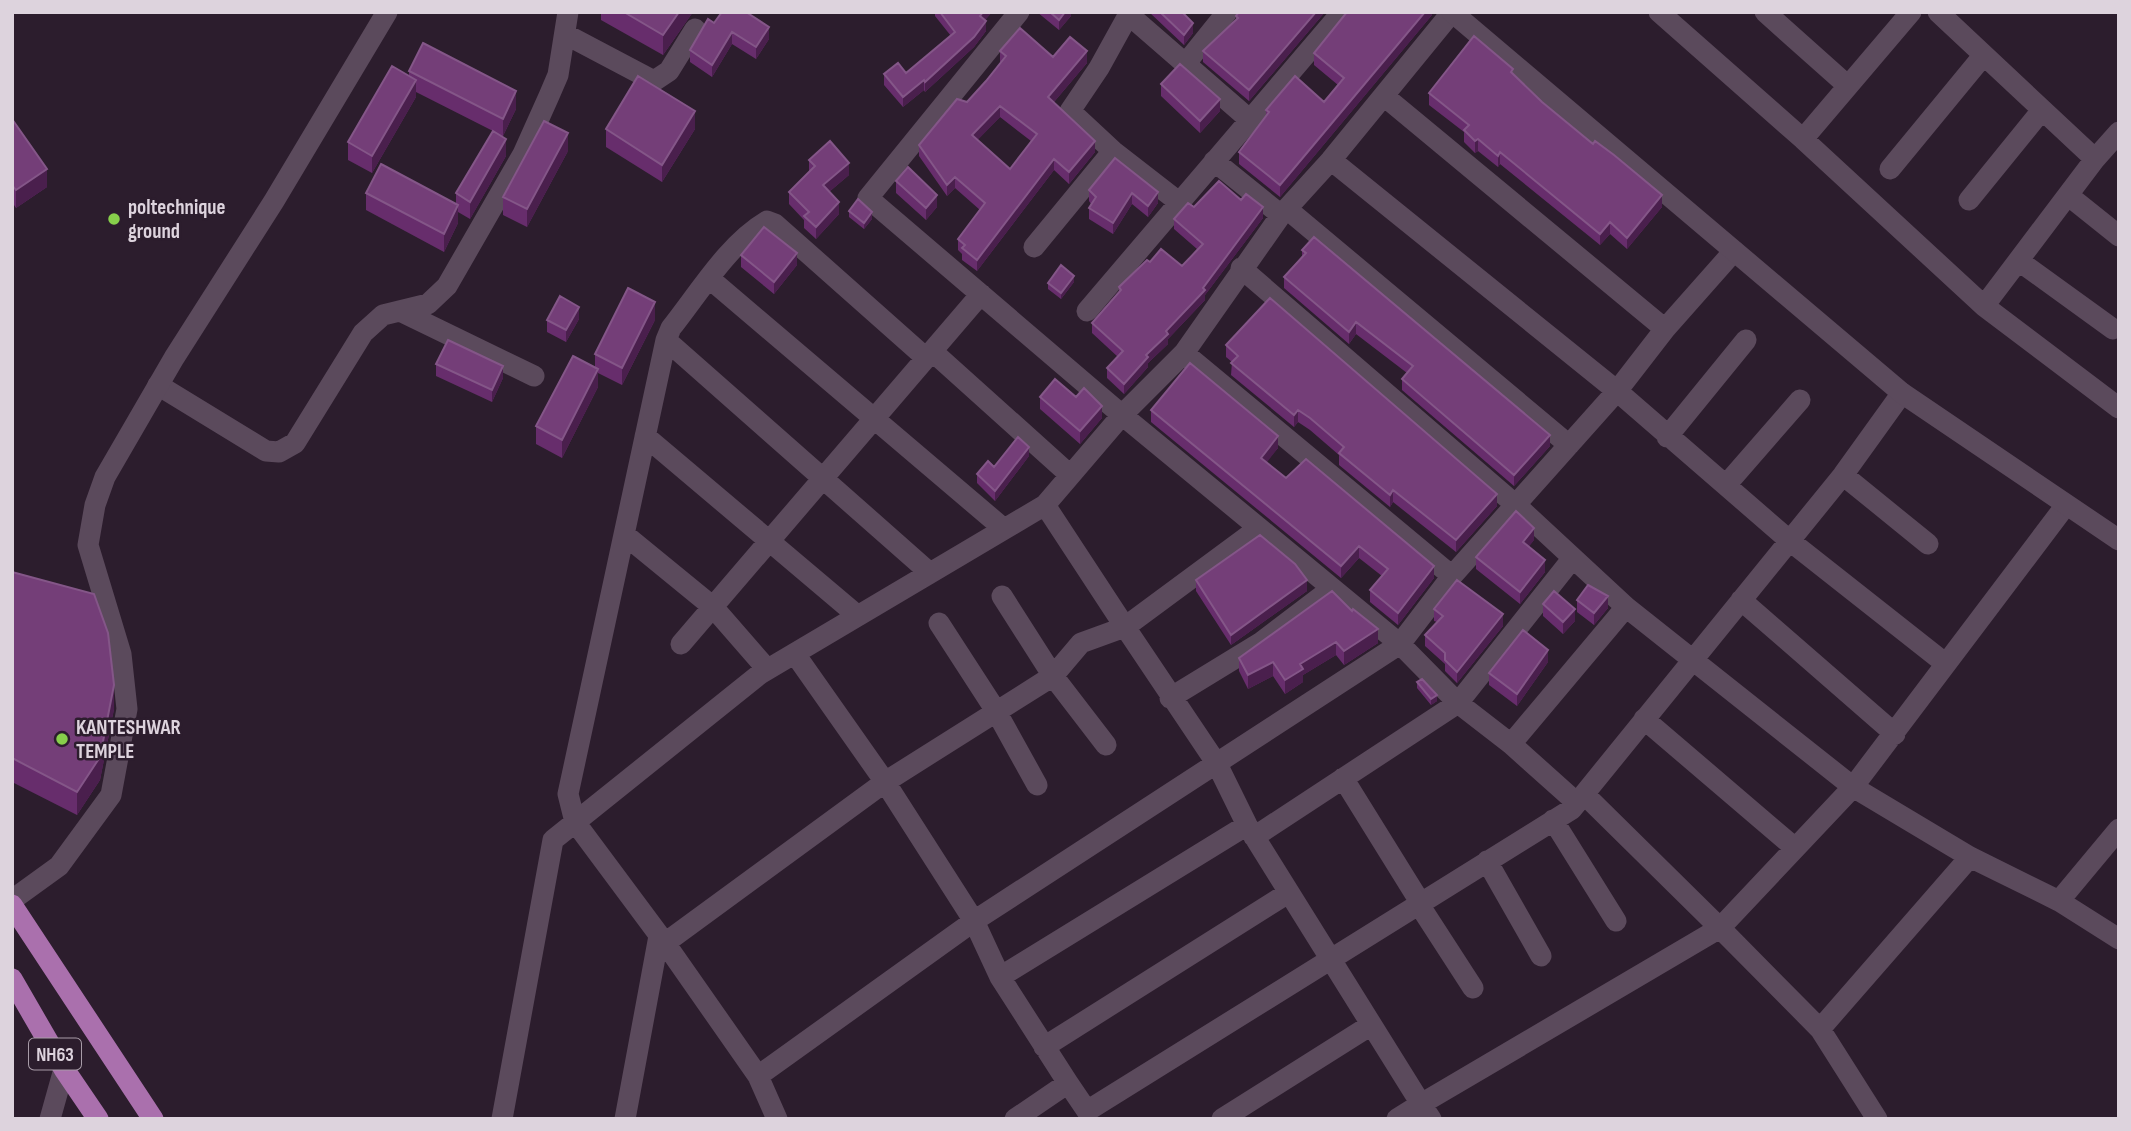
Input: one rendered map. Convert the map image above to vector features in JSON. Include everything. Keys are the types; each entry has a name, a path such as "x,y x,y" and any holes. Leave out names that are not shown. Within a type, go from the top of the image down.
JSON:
{"highway":[{"name":"NH63","path":"12,905 153,1119"},
{"name":"NH63","path":"14,986 98,1119"}],"street":[{"path":"12,900 59,866 111,795 127,709 121,654 88,545 94,505 105,477 158,385 274,201 387,12"},
{"path":"158,385 255,445 279,452 295,443 363,333 383,315 428,304 447,286 523,154 558,75 568,12"},
{"path":"1019,12 869,198 1122,415 1399,644 1458,703 1580,798 1720,928 1820,1029 1872,1117"},
{"path":"1186,63 1227,12"},
{"path":"1087,311 1342,12"},
{"path":"502,1119 553,840 767,669 1045,505 1122,415 1184,353 1241,268 1284,212 1331,160 1452,12 1902,393 2119,540"},
{"path":"1659,12 1803,139 1984,306 2119,408"},
{"path":"1765,12 1849,86"},
{"path":"1938,12 2095,159"},
{"path":"1180,203 1113,151 1070,111 1099,68 1129,13 1250,120"},
{"path":"1803,139 1849,86 1900,16"},
{"path":"565,34 654,81 669,71 695,29"},
{"path":"1890,169 1983,56"},
{"path":"1384,96 1665,329"},
{"path":"1969,200 2042,110"},
{"path":"1984,306 2095,159 2118,133"},
{"path":"1034,247 1113,151"},
{"path":"1331,160 1617,391 1790,541 1946,664"},
{"path":"1214,161 1284,212 1569,445"},
{"path":"2069,196 2119,236"},
{"path":"777,1119 758,1076 662,939 575,822 568,794 666,340 671,328 710,279 757,227 767,221 775,224 1070,475"},
{"path":"758,1076 974,920 1399,644 1452,576 1617,391 1665,329 1734,251"},
{"path":"2020,261 2113,329"},
{"path":"1241,268 1517,506 1626,607 1853,787 1970,857 2059,901 2119,939"},
{"path":"710,279 1004,529"},
{"path":"681,644 981,294"},
{"path":"400,311 534,376"},
{"path":"666,340 930,573"},
{"path":"1667,437 1746,340"},
{"path":"1184,353 1452,576"},
{"path":"794,653 886,782 974,920 1000,976 1089,1115 1329,958 1553,820 1580,798 1843,475 1902,393"},
{"path":"1726,485 1800,400"},
{"path":"645,436 858,616"},
{"path":"1843,475 1928,544"},
{"path":"1045,505 1170,698 1217,764 1251,831 1288,893 1426,1111"},
{"path":"1397,1119 1426,1111 1720,928 1853,787 2066,505"},
{"path":"625,1119 662,939 886,782 1053,676 1081,643 1125,627 1259,528"},
{"path":"625,535 713,607 767,669"},
{"path":"1000,976 1343,778 1458,703 1572,559"},
{"path":"1170,698 1260,643 1331,589"},
{"path":"1002,596 1053,676 1106,745"},
{"path":"1741,600 1895,734"},
{"path":"1511,744 1626,607"},
{"path":"939,623 996,711 1037,785"},
{"path":"1644,719 1795,848"},
{"path":"1343,778 1473,988"},
{"path":"1553,820 1615,921"},
{"path":"2059,901 2119,829"},
{"path":"1820,1029 1970,857"},
{"path":"1487,861 1541,956"},
{"path":"1044,1048 1288,893"},
{"path":"1222,1119 1371,1024"},
{"path":"50,1119 64,1069"},
{"path":"1015,1119 1068,1083"}],"building":[{"path":"624,12 679,12 663,35"},
{"path":"722,12 746,12 769,27 756,47 732,32 712,65 690,50 708,19 714,23"},
{"path":"940,12 983,12 980,16 986,21 974,37 925,82 924,80 903,97 884,74 898,63 906,73 955,32"},
{"path":"1050,12 1065,12 1059,20"},
{"path":"1160,12 1182,12 1193,23 1184,35"},
{"path":"1239,12 1316,12 1249,90 1203,51 1238,18 1236,16"},
{"path":"1347,12 1425,12 1280,185 1239,152 1269,112 1266,110 1295,76 1324,102 1344,78 1314,53"},
{"path":"1020,28 1053,57 1070,37 1087,51 1048,97 1095,141 1069,172 1054,159 977,260 962,248 965,245 958,239 985,203 955,177 947,185 919,145 957,99 967,102 986,81 1006,56 1000,51","holes":["1000,106 1037,134 1010,169 972,135"]},
{"path":"1474,36 1513,69 1511,72 1542,102 1593,144 1595,141 1614,155 1662,195 1627,238 1610,222 1600,234 1500,152 1498,156 1478,139 1475,141 1464,130 1469,125 1429,93"},
{"path":"423,43 516,91 503,119 409,71"},
{"path":"1180,64 1220,99 1200,121 1161,84"},
{"path":"392,66 416,80 372,156 348,142"},
{"path":"638,76 695,111 662,165 606,129"},
{"path":"12,119 47,169 16,190 12,185"},
{"path":"544,121 568,133 527,209 503,197"},
{"path":"493,131 506,139 470,202 456,193"},
{"path":"830,141 849,163 823,185 839,202 816,227 804,216 809,212 789,192 815,166 809,160"},
{"path":"1115,158 1158,192 1148,206 1132,193 1113,223 1089,208 1096,197 1089,190"},
{"path":"381,164 458,205 444,234 366,193"},
{"path":"908,167 937,195 926,208 896,181"},
{"path":"1219,181 1241,200 1246,194 1263,207 1203,288 1205,290 1166,331 1168,334 1146,355 1148,357 1124,384 1107,368 1123,351 1092,323 1121,290 1119,287 1147,260 1150,262 1161,249 1182,266 1203,244 1174,219 1188,203 1194,207"},
{"path":"858,199 872,212 864,223 849,211"},
{"path":"764,227 797,253 774,282 741,255"},
{"path":"1314,237 1550,435 1514,475 1402,379 1413,366 1356,322 1349,332 1284,277 1306,253 1302,250"},
{"path":"1061,265 1074,276 1061,293 1048,283"},
{"path":"628,288 655,302 622,368 595,354"},
{"path":"560,296 579,307 566,330 547,320"},
{"path":"1270,298 1497,494 1456,540 1393,490 1390,495 1339,453 1344,447 1310,418 1298,410 1294,415 1231,363 1238,356 1226,345"},
{"path":"448,340 503,366 492,390 436,364"},
{"path":"573,356 598,369 562,440 536,426"},
{"path":"1190,363 1278,436 1261,458 1286,478 1306,459 1434,566 1398,613 1370,590 1388,569 1359,546 1341,566 1151,410"},
{"path":"1055,379 1076,397 1084,388 1102,406 1080,431 1040,397"},
{"path":"1018,437 1029,447 995,491 977,474 988,461 994,467"},
{"path":"1516,511 1534,528 1523,542 1545,560 1520,592 1476,557"},
{"path":"1260,535 1295,564 1307,580 1231,635 1196,580"},
{"name":"KANTESHWAR TEMPLE","path":"12,572 94,594 108,633 114,685 100,757 77,792 12,758"},
{"path":"1457,580 1503,614 1457,672 1445,660 1445,653 1425,635 1443,616 1434,609"},
{"path":"1588,585 1608,596 1594,613 1577,600"},
{"path":"1332,591 1352,611 1353,609 1378,629 1344,651 1336,642 1300,664 1303,669 1285,680 1273,662 1248,675 1239,658"},
{"path":"1554,591 1575,609 1563,622 1543,604"},
{"path":"1523,630 1548,650 1517,694 1489,673"},
{"path":"1422,679 1437,695 1431,699 1417,682"}],"place":[{"name":"poltechnique ground","path":"114,219"},
{"name":"KANTESHWAR TEMPLE","path":"62,739"}]}
